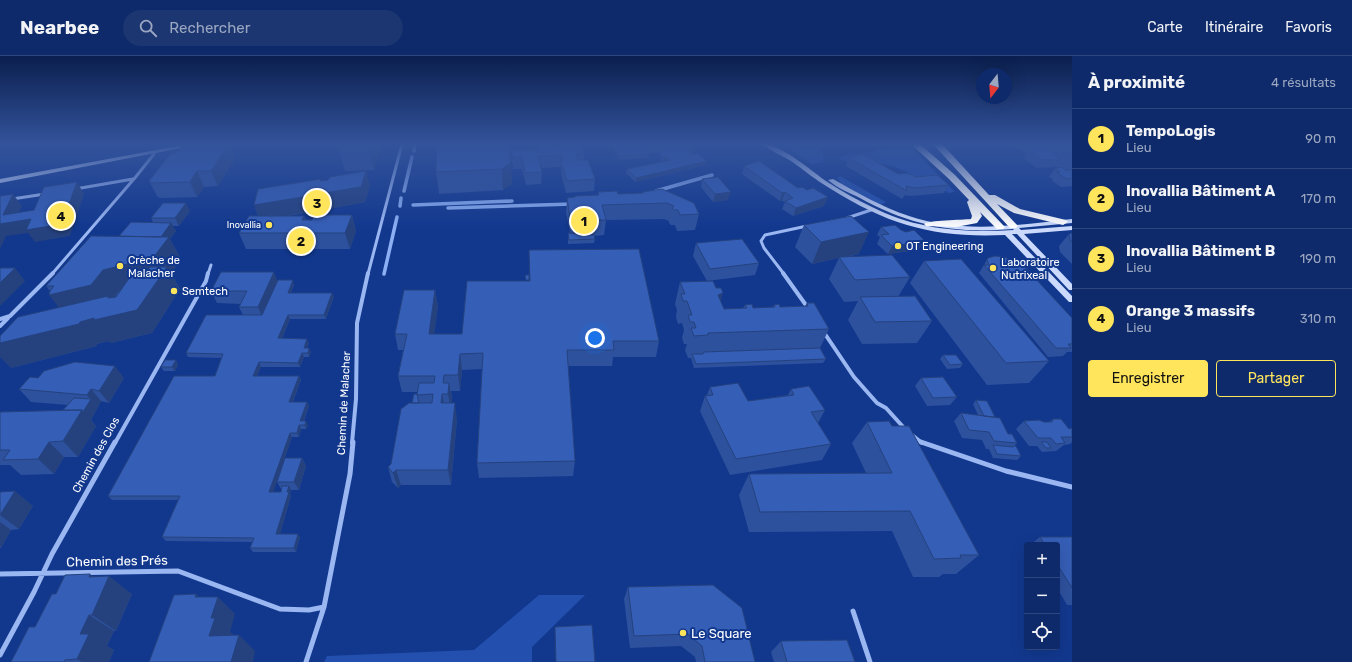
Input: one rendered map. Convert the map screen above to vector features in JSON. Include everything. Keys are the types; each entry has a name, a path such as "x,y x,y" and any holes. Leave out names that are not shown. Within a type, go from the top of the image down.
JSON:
{"highway":[{"path":"946,172 969,195 1010,230"},
{"path":"963,172 979,189 1010,230"},
{"path":"979,189 1017,211 1068,222"},
{"path":"929,224 956,224 974,221 977,219 969,195"}],"main road":[{"path":"0,181 50,172"},
{"path":"811,172 821,180 871,210 898,222 931,231 962,234 1010,230 1072,228"},
{"path":"814,174 825,177 867,200 907,218 929,224 1010,230 1068,222"},
{"path":"1010,230 1072,288"},
{"path":"1010,230 1072,300"}],"street":[{"path":"0,326 53,272 139,172"},
{"name":"Chemin de Malacher","path":"306,662 324,608 350,474 356,399 357,323 368,273 395,172"},
{"path":"71,190 134,179"},
{"path":"8,200 47,194"},
{"path":"846,219 871,210"},
{"path":"809,226 765,234 761,241 764,248 812,314"},
{"name":"Chemin des Clos","path":"0,655 34,592 42,573 123,426 206,281 211,265"},
{"path":"0,319 10,316"},
{"path":"820,326 854,377 878,403 886,408 904,428 922,443 1006,471 1072,487"},
{"name":"Chemin des Prés","path":"0,574 178,571 280,609 309,610 324,608"},
{"path":"853,611 870,662"}],"shaded area":[{"path":"907,172 936,172 955,192 948,193 942,187 913,179"},
{"path":"840,176 886,202 881,205 876,203 842,184 837,178"},
{"path":"539,595 585,595 532,647 532,662 324,662 327,656 474,650"}],"building":[{"path":"156,172 196,172 190,182 152,183 149,181"},
{"path":"366,172 361,187 324,193 325,189 315,190 314,195 254,205 258,189 321,179 320,181 328,180 330,177"},
{"path":"564,172 593,172 595,179 567,181"},
{"path":"630,172 660,172 636,178"},
{"path":"753,172 775,172 798,188 802,187 807,190 813,188 828,197 796,208 785,201 793,198 785,192 782,193"},
{"path":"874,172 906,173 915,177 937,175 949,185 914,188 906,186 907,191"},
{"path":"1072,172 1072,178 1067,179 1057,173"},
{"path":"718,177 731,192 715,194 702,179"},
{"path":"77,182 62,224 26,230 31,219 0,224 0,196 13,194 3,215 34,210 44,187"},
{"path":"662,189 694,203 699,214 680,215 678,210 674,210 672,208 674,206 667,203 602,205 606,220 590,220 589,218 584,220 580,217 570,217 567,198 575,196 599,195 598,192 617,191 618,194 643,193"},
{"path":"163,203 186,203 175,218 151,218"},
{"path":"314,215 352,215 345,233 306,233 307,231 298,231 297,233 239,233 249,216 304,216 302,220 312,220"},
{"path":"851,216 869,232 821,242 804,225"},
{"path":"131,222 171,223 161,237 119,236"},
{"path":"895,225 906,232 914,230 924,240 914,241 915,243 892,246 881,235 889,234 881,227"},
{"path":"568,233 594,235 595,239 569,240"},
{"path":"1072,233 1072,242 1069,234"},
{"path":"91,236 169,237 153,258 103,270 91,285 49,295 54,286 46,286"},
{"path":"742,239 759,263 710,269 696,243"},
{"path":"639,249 659,341 613,341 614,350 567,350 575,461 477,463 483,353 460,354 458,375 444,375 443,383 449,383 448,394 442,394 441,403 455,403 448,470 396,470 393,473 388,467 391,464 401,409 409,403 432,403 433,394 417,395 419,383 434,383 435,376 398,376 407,334 395,334 404,290 435,290 429,334 462,334 467,281 530,281 529,250"},
{"path":"892,255 910,277 855,280 839,257"},
{"path":"995,256 1005,257 1017,264 1022,264 1072,318 1072,344 1068,344 1071,348 1056,348 984,265 989,265 987,260 988,258"},
{"path":"961,259 1049,361 1006,363 924,261"},
{"path":"150,267 167,267 137,310 94,320 94,318 80,322 79,324 0,343 0,336 18,317 108,296 108,298 116,297 135,270 144,269 142,273 145,274"},
{"path":"0,268 15,268 0,283"},
{"path":"221,272 274,272 258,307 239,307 247,291 211,291"},
{"path":"525,275 529,275 529,280 526,280"},
{"path":"278,280 293,280 288,293 332,293 324,315 288,315 278,338 307,339 304,348 309,348 308,353 302,353 298,363 259,362 253,376 299,376 289,402 307,402 300,421 306,421 305,425 299,425 297,433 290,433 269,492 281,492 282,486 289,486 287,492 289,492 276,534 298,534 294,548 250,548 254,538 162,537 180,496 108,496 174,376 215,376 223,354 186,353 206,315 262,315"},
{"path":"713,281 716,288 721,288 723,293 718,295 724,309 747,308 745,305 752,304 753,308 775,307 774,305 779,304 780,307 808,306 807,303 814,303 829,329 708,333 708,335 694,336 691,328 696,328 694,322 690,322 688,315 692,315 687,301 683,301 681,294 685,294 680,282"},
{"path":"915,296 932,321 875,322 860,297"},
{"path":"820,348 826,359 696,364 692,354 703,354 704,352"},
{"path":"943,355 956,355 963,364 950,365"},
{"path":"165,360 176,360 172,367 161,367"},
{"path":"75,362 115,366 99,391 91,389 87,395 19,389 30,377 38,378 44,371"},
{"path":"943,377 957,397 933,398 921,378"},
{"path":"738,383 748,401 794,395 791,389 809,386 825,410 811,412 831,444 736,459 705,396 713,395 710,387"},
{"path":"414,394 417,394 419,403 412,403"},
{"path":"74,398 91,399 83,412 82,410 63,410"},
{"path":"976,400 987,401 995,417 984,416"},
{"path":"82,410 63,441 49,442 38,459 3,460 10,450 0,450 0,412"},
{"path":"961,413 1000,418 1008,434 1012,434 1017,443 994,441 989,432 969,430"},
{"path":"1053,419 1061,419 1069,429 1072,428 1072,437 1061,437 1065,443 1056,444 1051,438 1038,438 1024,421 1039,420 1044,422 1052,422"},
{"path":"889,421 892,426 909,426 979,555 960,555 961,558 934,559 910,511 760,512 749,474 892,473 867,422"},
{"path":"1041,442 1047,442 1051,448 1046,448"},
{"path":"993,445 1016,446 1021,456 997,454"},
{"path":"285,458 302,458 294,482 277,482"},
{"path":"15,491 0,515 0,492"},
{"path":"1040,537 1072,537 1072,588 1060,569 1060,542 1043,542"},
{"path":"90,574 89,577 109,576 92,615 89,615 80,634 89,634 77,659 65,660 64,662 11,662 29,627 35,627 52,594 56,594 65,575"},
{"name":"Le Square","path":"713,585 742,608 755,662 705,662 702,646 688,634 634,636 628,587"},
{"path":"196,594 195,597 218,597 211,618 215,618 209,636 239,635 231,662 149,662 174,595"},
{"path":"592,625 595,662 556,662 555,627"},
{"path":"847,640 855,662 787,662 781,641"}],"waterway":[{"path":"404,191 408,172"},
{"path":"656,191 712,175"},
{"path":"400,206 401,198"},
{"path":"413,205 512,201"},
{"path":"448,208 572,204"},
{"path":"384,274 397,217"}],"place":[{"name":"Inovallia Bâtiment B","path":"317,203"},
{"name":"Orange 3 massifs","path":"61,216"},
{"name":"TempoLogis","path":"584,221"},
{"name":"Inovallia","path":"269,225"},
{"name":"Inovallia Bâtiment A","path":"301,241"},
{"name":"OT Engineering","path":"898,246"},
{"name":"Crèche de Malacher","path":"120,266"},
{"name":"Laboratoire Nutrixeal","path":"993,268"},
{"name":"Semtech","path":"174,291"},
{"name":"Le Square","path":"683,633"}]}
